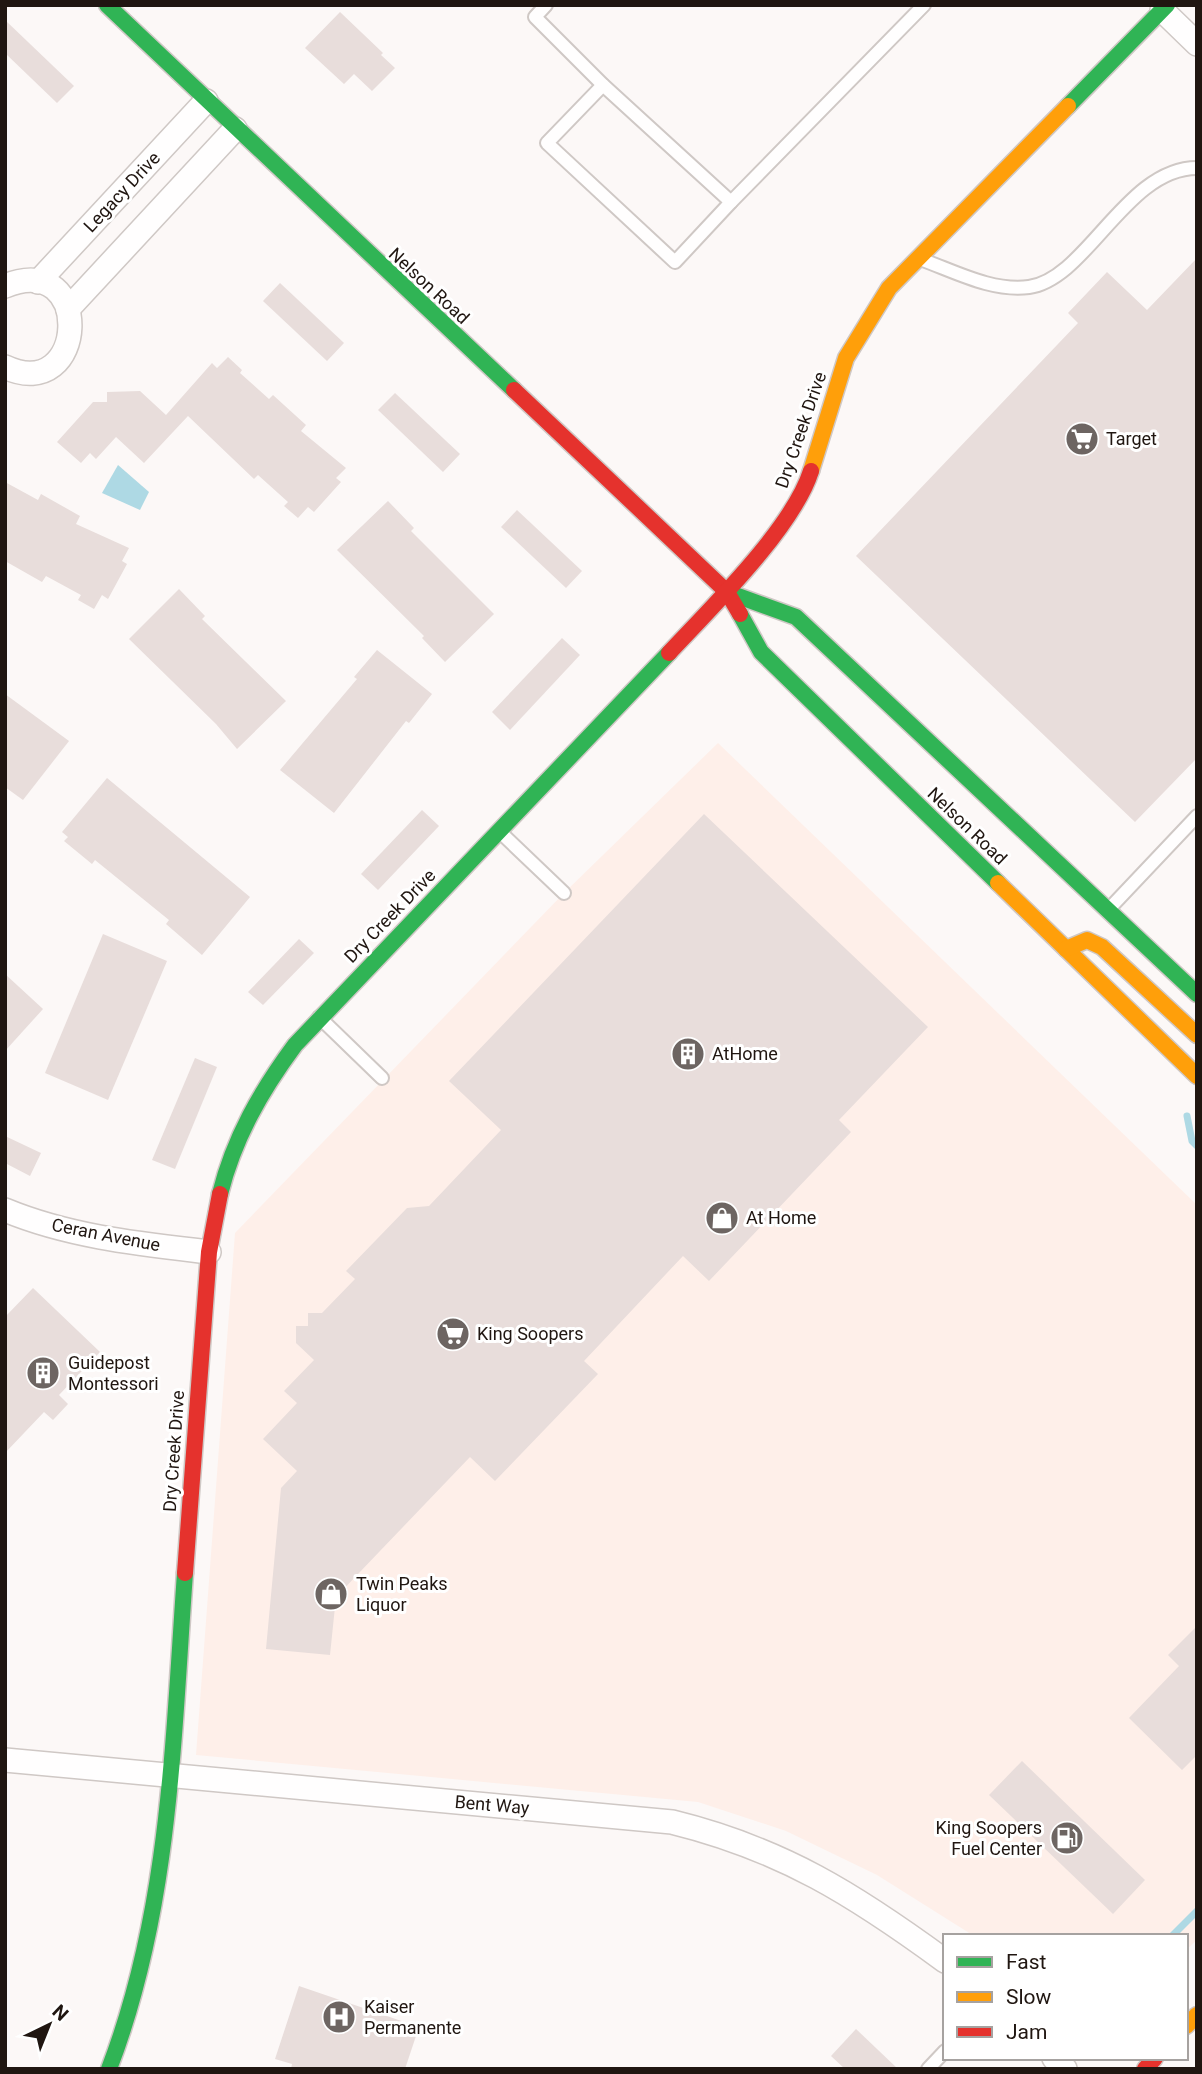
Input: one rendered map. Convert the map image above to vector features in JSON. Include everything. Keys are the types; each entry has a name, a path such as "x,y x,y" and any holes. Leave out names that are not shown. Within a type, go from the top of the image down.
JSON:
{"street":[{"name":"Nelson Road","path":"107,5 727,592 761,652 1197,1076"},
{"path":"1162,7 1197,44"},
{"name":"Dry Creek Drive","path":"109,2069 130,2016 146,1954 170,1774 209,1252 225,1171 247,1115 280,1062 319,1017 727,592 796,504 809,477 839,378 855,341 889,288 1162,7"},
{"name":"Legacy Drive","path":"38,282 206,101"},
{"path":"68,309 235,129"},
{"path":"5,286 22,281 38,282 59,295 68,309 72,333 67,347 58,359 45,368 30,372 6,369"},
{"name":"Nelson Road","path":"727,592 796,617 1197,993"},
{"path":"1066,949 1087,940 1102,947 1197,1035"},
{"name":"Ceran Avenue","path":"5,1210 46,1224 122,1242 209,1252"},
{"name":"Bent Way","path":"5,1760 645,1818 695,1828 754,1846 816,1875 872,1909 943,1960"}],"lane":[{"path":"546,5 535,17 603,85 731,202"},
{"path":"603,85 547,143 675,262 924,5"},
{"path":"918,258 993,285 1030,287 1055,277 1156,180 1177,168 1197,168"},
{"path":"1109,909 1197,816"},
{"path":"499,831 564,893"},
{"path":"319,1017 382,1078"},
{"path":"928,2069 943,2053"}],"shaded area":[{"path":"718,743 1197,1205 1197,1940 1188,1948 1188,1934 971,1934 877,1875 786,1831 698,1802 196,1755 235,1233 564,893"}],"water":[{"path":"118,465 149,492 140,510 102,493"}],"building":[{"path":"340,12 395,68 372,91 354,74 344,84 305,48"},
{"path":"5,20 74,86 57,103 5,53"},
{"name":"Target","path":"1197,258 1197,758 1135,822 856,556 1078,323 1068,313 1107,272 1147,310"},
{"path":"280,283 344,343 327,361 263,301"},
{"path":"228,357 242,370 240,373 269,399 273,395 306,425 301,431 346,468 336,478 341,482 314,512 308,507 298,518 284,506 288,502 258,475 254,479 188,416 144,463 116,437 96,459 90,453 81,463 57,442 93,402 107,402 107,392 140,391 166,415 212,363 217,368"},
{"path":"395,393 460,454 443,472 378,410"},
{"path":"5,482 38,500 41,494 80,516 76,524 129,548 122,561 127,564 108,599 102,595 94,609 78,600 81,595 46,576 42,582 5,561"},
{"path":"388,501 414,528 411,531 494,614 445,662 422,638 424,636 337,550"},
{"path":"517,510 582,571 566,588 501,527"},
{"path":"179,589 205,616 202,619 286,701 237,749 216,724 129,639"},
{"path":"562,638 580,655 510,730 492,712"},
{"path":"377,650 432,694 409,723 406,721 334,813 280,770 357,679 354,677"},
{"path":"5,694 69,741 23,800 5,787"},
{"path":"107,778 250,897 202,955 166,924 169,920 95,860 92,864 64,841 68,837 62,832"},
{"path":"422,810 439,826 378,890 361,874"},
{"path":"704,814 928,1027 839,1120 851,1132 709,1281 683,1256 584,1361 598,1374 495,1481 470,1457 336,1597 330,1655 266,1649 281,1488 297,1471 263,1439 297,1403 284,1391 314,1360 296,1343 296,1326 308,1326 308,1313 322,1313 355,1279 346,1271 407,1208 429,1206 501,1130 449,1081"},
{"path":"103,934 167,961 108,1100 45,1073"},
{"path":"299,939 314,953 263,1005 248,992"},
{"path":"5,974 43,1009 5,1051"},
{"path":"195,1058 217,1067 175,1169 152,1160"},
{"path":"5,1136 41,1153 30,1176 5,1163"},
{"name":"Guidepost Montessori","path":"33,1288 100,1352 59,1395 68,1404 53,1420 44,1412 5,1453 5,1317"},
{"path":"1197,1626 1197,1755 1182,1770 1129,1718 1179,1666 1168,1655"},
{"name":"King Soopers Fuel Center","path":"1022,1761 1145,1880 1113,1914 989,1795"},
{"name":"Kaiser Permanente","path":"299,1986 419,2027 405,2069 291,2069 292,2064 275,2059"},
{"path":"856,2029 898,2069 845,2069 831,2056"}],"waterway":[{"path":"1187,1116 1192,1141 1197,1146"},
{"path":"1174,1934 1197,1911"}],"traffic: fast":[{"path":"107,5 514,390"},
{"path":"1068,106 1167,5"},
{"path":"727,592 796,617 1197,994"},
{"path":"740,614 761,652 998,883"},
{"path":"220,1194 233,1154 250,1116 295,1045 669,653"},
{"path":"109,2069 129,2009 157,1886 172,1762 185,1573"}],"traffic: slow":[{"path":"811,471 846,358 889,288 1068,106"},
{"path":"998,883 1197,1076"},
{"path":"1066,949 1087,940 1102,947 1197,1035"},
{"path":"1188,2024 1197,2015"}],"traffic: jam":[{"path":"514,390 727,592 740,614"},
{"path":"669,653 728,591 769,542 787,517 811,471"},
{"path":"185,1573 209,1252 220,1194"},
{"path":"1145,2069 1153,2060"}],"place":[{"name":"Target","path":"1082,439"},
{"name":"AtHome","path":"688,1054"},
{"name":"At Home","path":"722,1218"},
{"name":"King Soopers","path":"453,1334"},
{"name":"Guidepost Montessori","path":"43,1373"},
{"name":"Twin Peaks Liquor","path":"331,1594"},
{"name":"King Soopers Fuel Center","path":"1067,1838"},
{"name":"Kaiser Permanente","path":"339,2017"}]}
